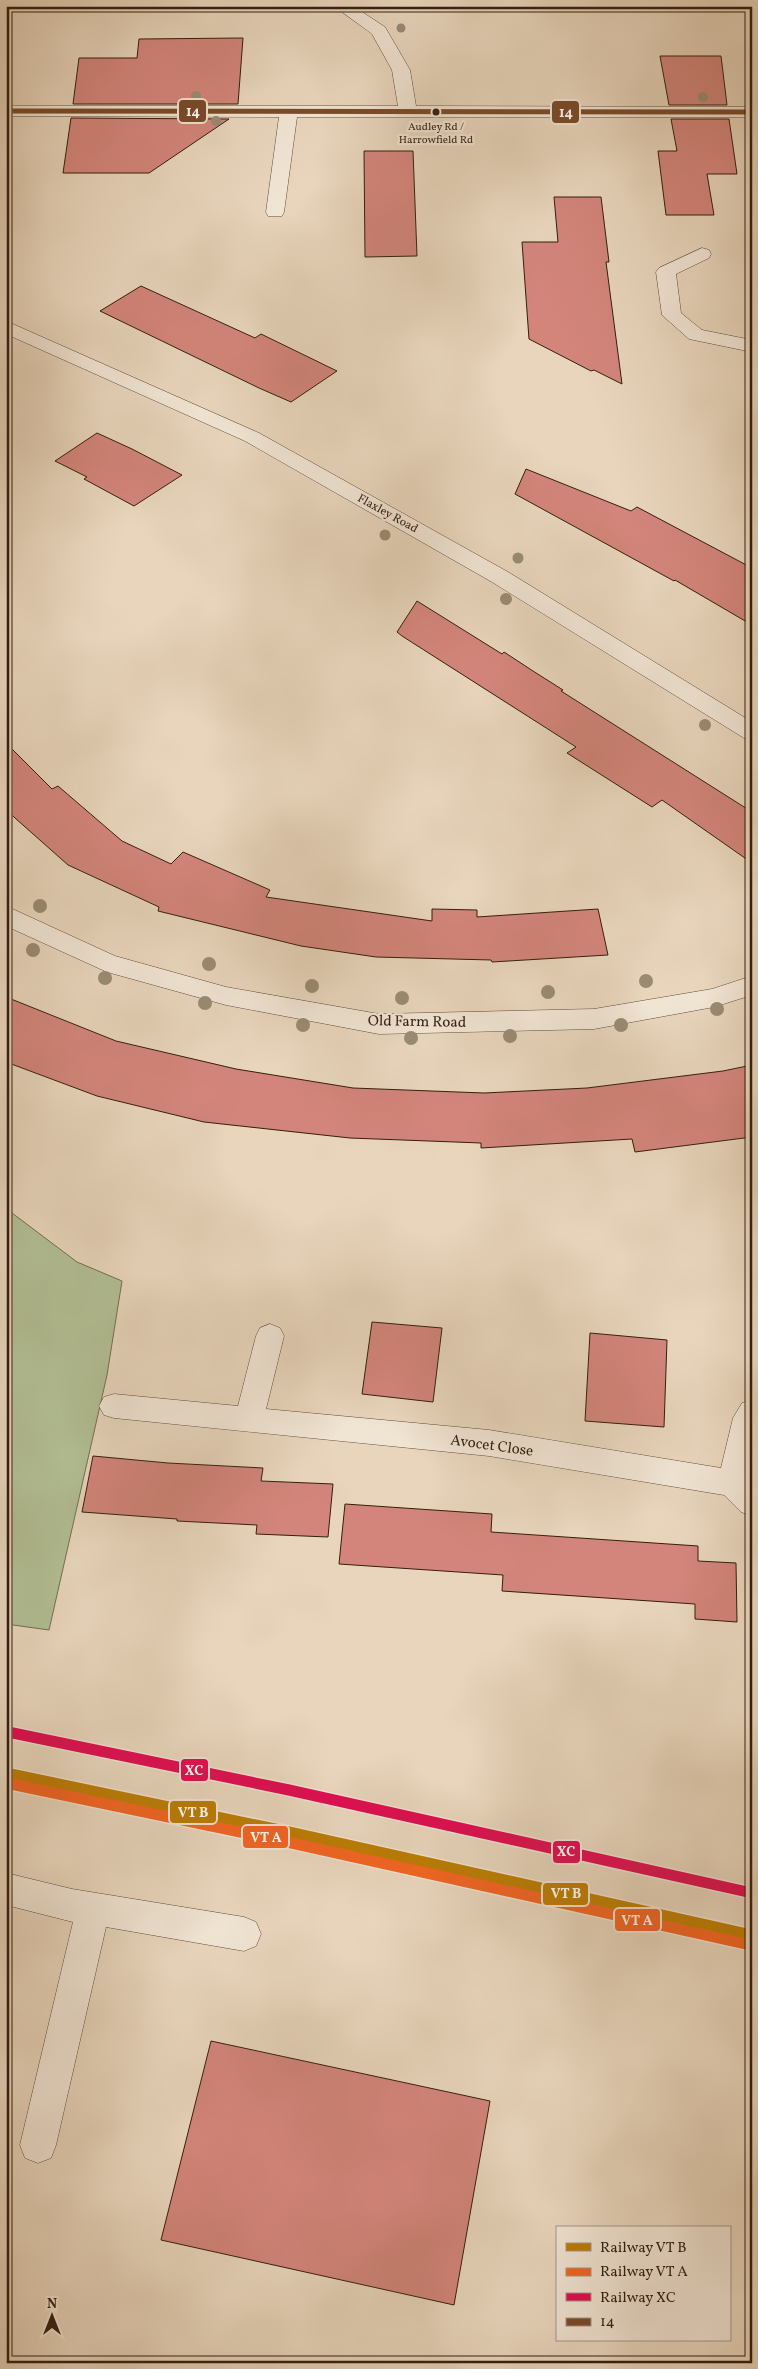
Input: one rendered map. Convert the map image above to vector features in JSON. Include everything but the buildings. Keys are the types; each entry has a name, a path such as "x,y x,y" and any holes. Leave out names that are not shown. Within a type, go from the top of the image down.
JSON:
{"street":[{"path":"342,6 379,31 400,70 408,111"},
{"path":"6,111 752,112"},
{"path":"275,212 289,111"},
{"path":"702,254 666,272 672,315 696,335 752,346"},
{"name":"Flaxley Road","path":"6,327 252,437 500,577 752,733"},
{"name":"Old Farm Road","path":"6,915 107,963 226,996 379,1024 594,1019 714,998 752,985"},
{"path":"249,1419 270,1336"},
{"name":"Avocet Close","path":"114,1406 489,1443 742,1493 752,1412"},
{"path":"6,1889 92,1908 244,1934"},
{"path":"38,2145 92,1908"}],"green space":[{"path":"6,1212 12,1213 77,1262 122,1281 107,1375 49,1630 6,1624"}],"transit line":[{"name":"14","path":"6,111 752,112"},
{"path":"6,1773 280,1830 752,1935"},
{"path":"6,1783 278,1840 750,1945"}],"rail line":[{"name":"XC","path":"8,1732 289,1790 752,1893"}],"place":[{"name":"Audley Rd / Harrowfield Rd","path":"436,112"}]}
